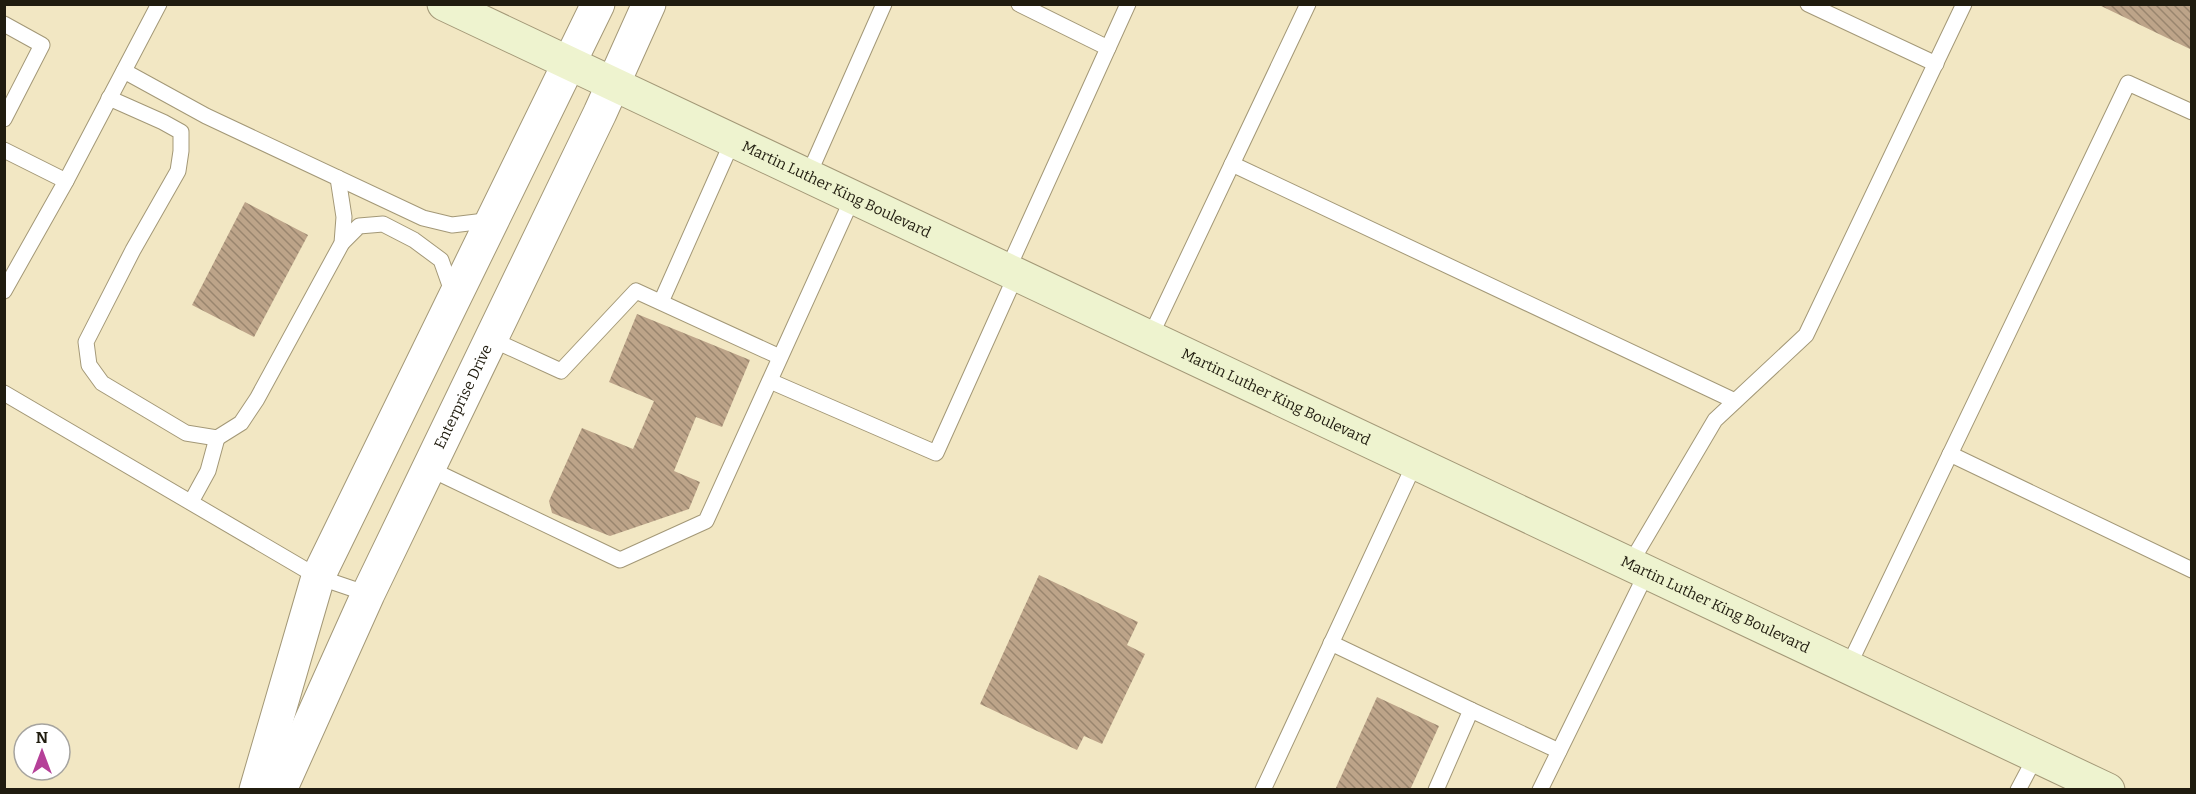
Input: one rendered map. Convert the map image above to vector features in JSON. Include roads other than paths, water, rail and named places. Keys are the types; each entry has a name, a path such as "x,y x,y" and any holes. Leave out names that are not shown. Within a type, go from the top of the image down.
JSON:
{"main road":[{"name":"Martin Luther King Boulevard","path":"444,4 2108,789"}],"street":[{"path":"256,789 318,577 598,4"},
{"name":"Enterprise Drive","path":"280,789 368,594 614,84 649,4"}],"lane":[{"path":"4,291 66,181 159,4"},
{"path":"808,176 884,4"},
{"path":"1019,4 1108,48"},
{"path":"770,381 936,453 1011,273 1128,4"},
{"path":"1150,338 1308,4"},
{"path":"1808,4 1936,64"},
{"path":"1540,789 1559,751 1638,568 1715,420 1806,335 1964,4"},
{"path":"4,24 42,45 4,119"},
{"path":"124,71 206,116 423,218 452,225 493,220"},
{"path":"1848,667 2128,83 2192,112"},
{"path":"109,98 181,132 182,151 178,171 133,250 86,342 89,365 102,383 186,433 217,438 241,423 257,399 342,243 359,226 383,225 414,240 441,260 455,298"},
{"path":"661,302 733,140"},
{"path":"4,150 66,181"},
{"path":"1232,164 1735,401"},
{"path":"338,178 344,217 342,243"},
{"path":"429,468 620,560 706,521 853,197"},
{"path":"491,339 561,371 636,291 780,357"},
{"path":"4,393 318,577 368,594"},
{"path":"191,502 208,471 217,438"},
{"path":"1950,454 2192,570"},
{"path":"1263,789 1415,463"},
{"path":"1331,643 1559,751"},
{"path":"1436,789 1471,710"},
{"path":"2018,789 2036,756"}]}
